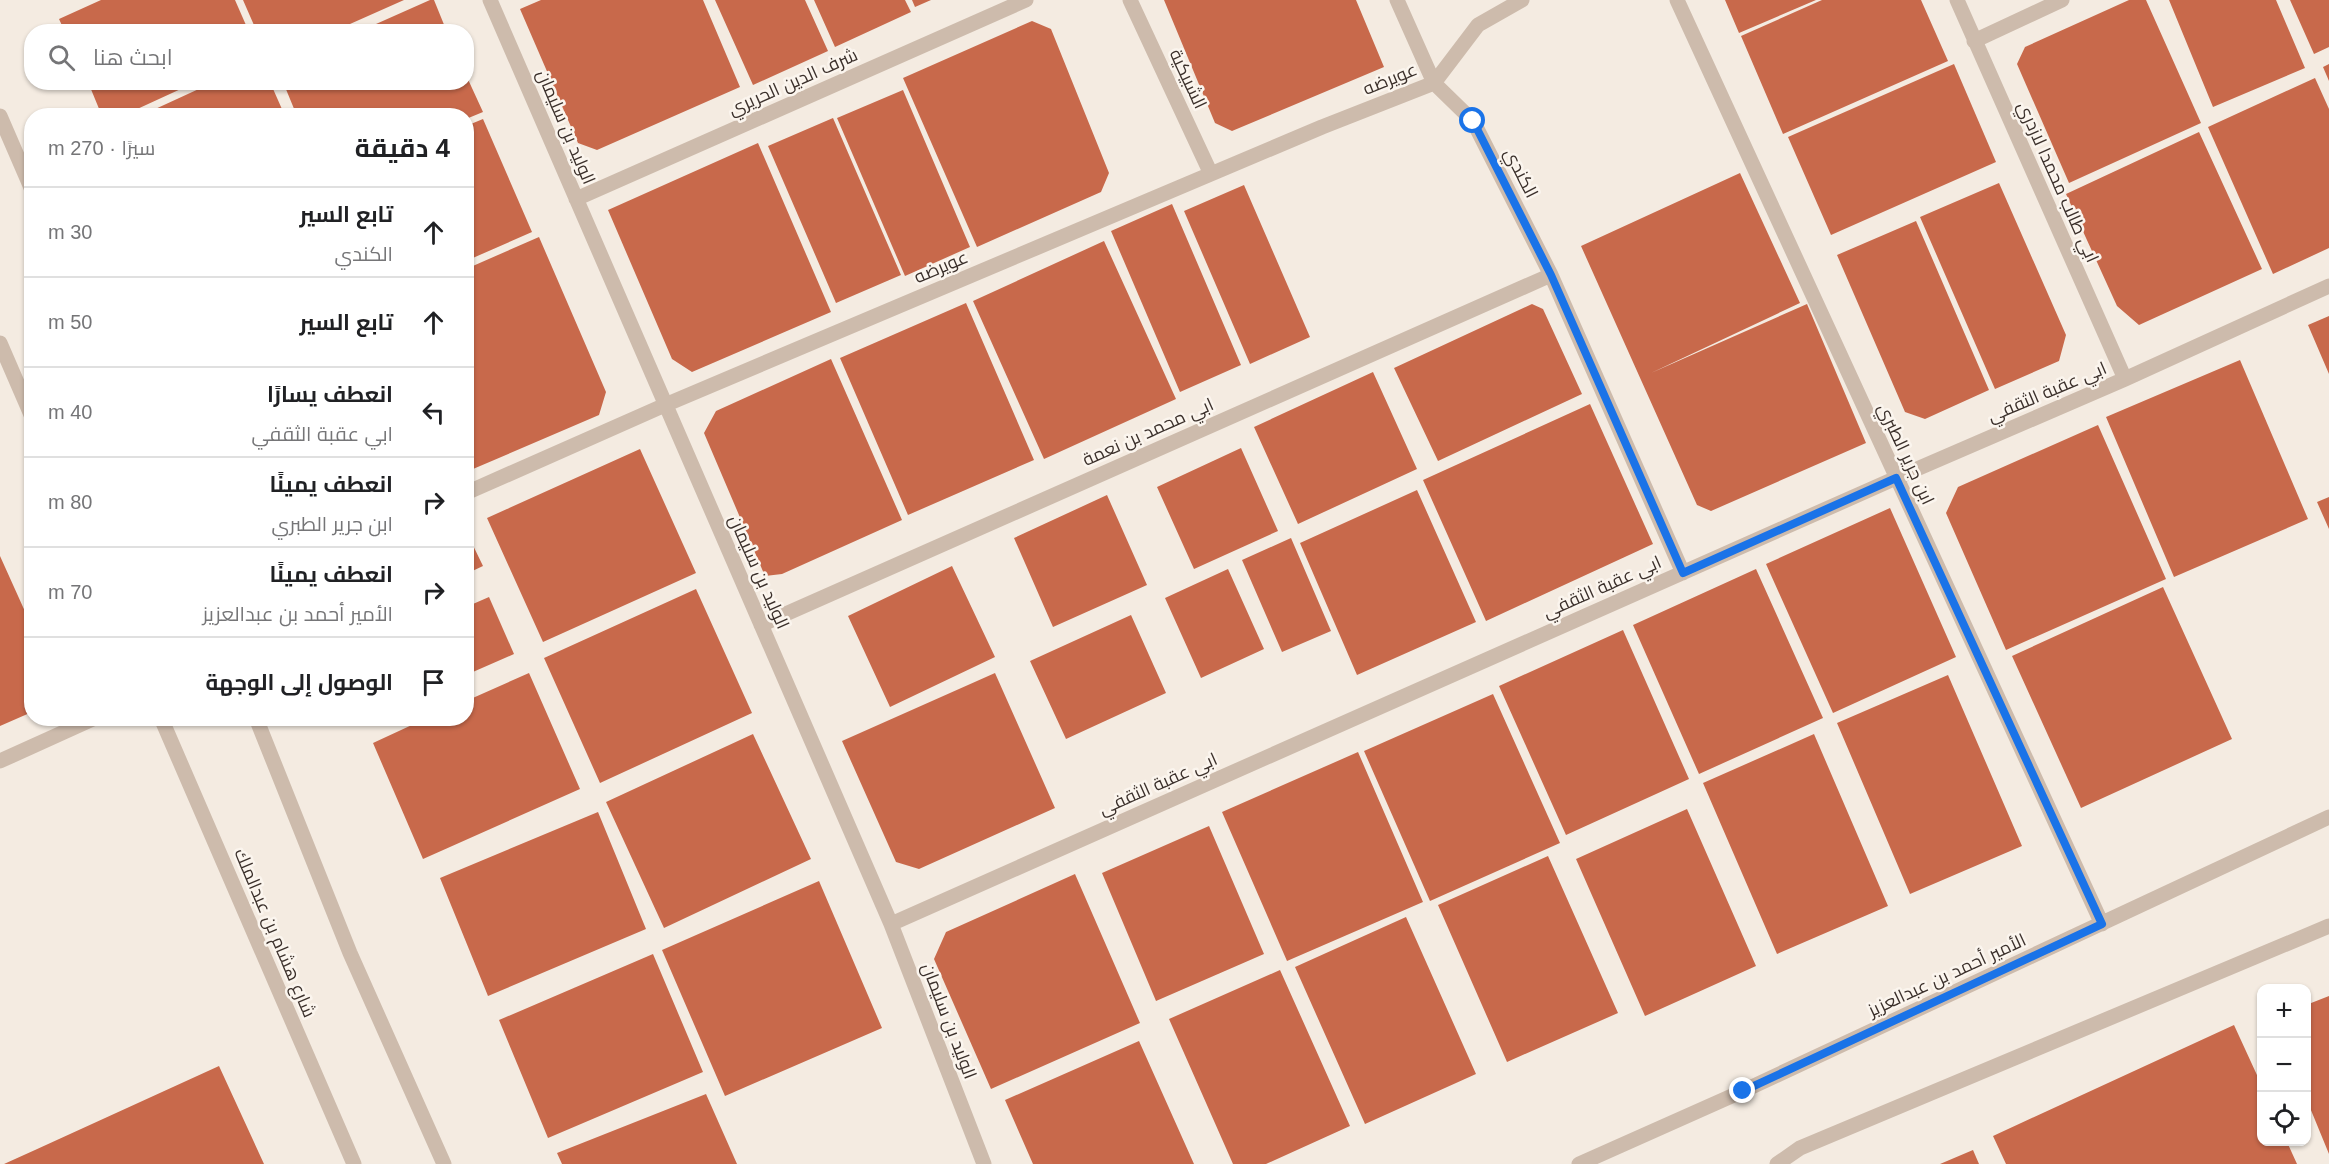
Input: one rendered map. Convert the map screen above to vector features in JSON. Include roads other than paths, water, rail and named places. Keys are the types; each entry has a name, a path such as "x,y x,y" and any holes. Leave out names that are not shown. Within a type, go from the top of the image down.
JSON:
{"street":[{"name":"الوليد بن سليمان","path":"490,0 891,924 984,1164"},
{"name":"شرف الدين الحريري","path":"576,199 1026,0"},
{"name":"الشبيكية","path":"1130,0 1211,174"},
{"name":"الكندي","path":"1397,0 1434,83 1473,121 1551,275 1683,573"},
{"path":"1434,83 1478,25 1522,0"},
{"name":"ابن جرير الطبري","path":"1677,0 2102,924"},
{"name":"ابي طالب محمدا لازدري","path":"1957,0 2125,380"},
{"path":"1974,41 2062,0"},
{"name":"عويرضه","path":"474,489 665,405 1211,174 1434,83"},
{"path":"0,116 24,172"},
{"name":"ابي محمد بن نعمة","path":"761,625 1551,275"},
{"name":"ابي عقبة الثقفي","path":"891,924 1896,478 2125,380 2329,286"},
{"path":"0,343 24,398"},
{"path":"0,761 77,726"},
{"name":"شارع هشام بن عبدالملك","path":"163,726 354,1164"},
{"path":"259,726 350,953 444,1164"},
{"name":"الأمير أحمد بن عبدالعزيز","path":"1579,1164 1754,1086 2329,817"},
{"path":"1777,1164 1800,1148 2329,926"}]}
